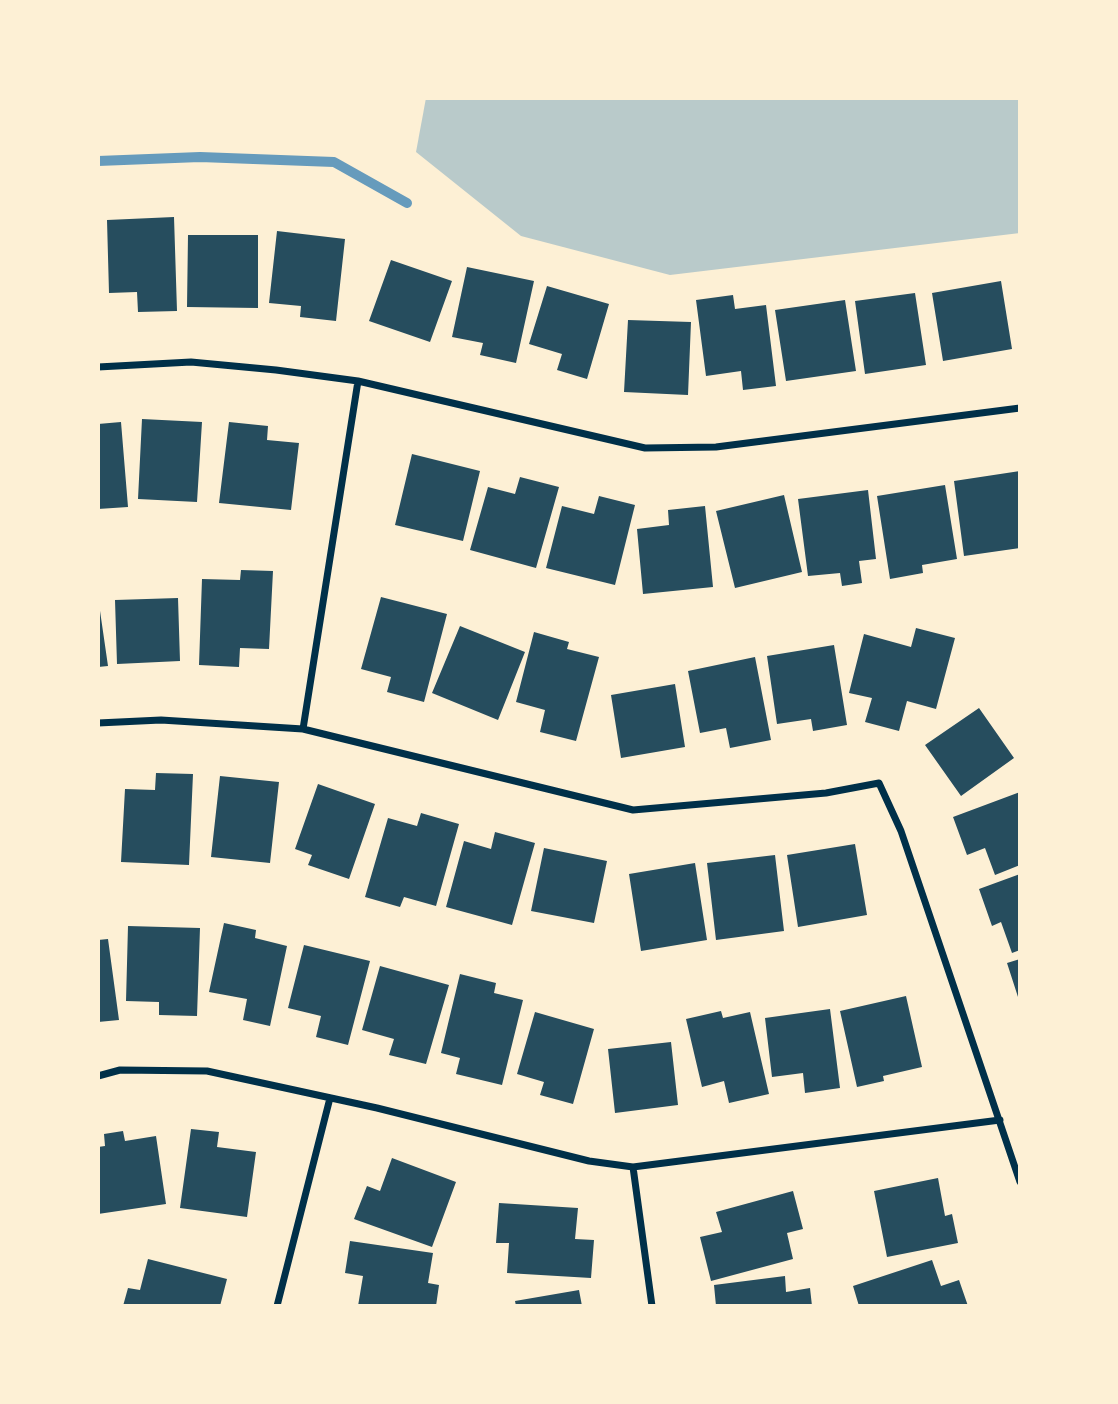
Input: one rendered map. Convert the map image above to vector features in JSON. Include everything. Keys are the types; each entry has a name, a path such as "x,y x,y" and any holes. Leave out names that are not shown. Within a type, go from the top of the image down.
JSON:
{"street":[{"path":"98,367 191,362 276,370 358,382 645,448 716,447 1020,408"},
{"path":"303,729 358,382"},
{"path":"98,723 161,720 303,729 633,810 826,793 879,783 901,831 1020,1182"},
{"path":"98,1076 120,1070 207,1071 589,1161 633,1167 971,1126 1000,1120"},
{"path":"277,1306 330,1098"},
{"path":"633,1167 652,1306"}],"shaded area":[{"path":"426,98 1020,98 1020,233 670,275 521,236 416,152"}],"building":[{"path":"174,217 177,311 138,312 137,292 109,293 107,220"},
{"path":"277,231 345,239 336,321 300,317 301,306 269,303"},
{"path":"188,235 258,235 258,308 187,307"},
{"path":"391,260 452,281 430,342 369,321"},
{"path":"467,267 534,281 516,363 480,355 483,343 452,337"},
{"path":"1001,281 1012,349 943,361 932,293"},
{"path":"547,286 609,304 587,379 557,370 562,354 529,344"},
{"path":"915,293 926,365 865,374 855,301"},
{"path":"733,295 735,309 766,305 776,386 743,390 741,371 706,376 696,300"},
{"path":"845,300 856,371 786,381 775,310"},
{"path":"628,320 691,322 688,395 624,392"},
{"path":"142,419 202,422 197,502 138,499"},
{"path":"121,422 128,507 98,509 98,424"},
{"path":"229,422 268,426 267,440 299,443 291,510 219,503"},
{"path":"412,454 480,471 463,541 395,525"},
{"path":"1020,471 1020,548 964,556 954,481"},
{"path":"520,477 559,487 536,568 470,550 488,487 515,494"},
{"path":"945,485 957,559 922,565 923,573 890,579 877,496"},
{"path":"868,490 876,559 859,561 862,583 842,586 840,573 808,576 798,499"},
{"path":"784,495 802,572 735,588 716,511"},
{"path":"599,496 635,505 615,585 546,568 562,506 594,514"},
{"path":"705,506 713,587 643,594 637,529 669,525 668,510"},
{"path":"241,570 273,571 269,649 240,648 239,667 199,665 202,579 240,580"},
{"path":"98,597 108,666 98,667"},
{"path":"381,597 447,614 424,702 387,692 391,677 361,669"},
{"path":"178,598 180,661 117,664 115,600"},
{"path":"460,626 525,652 498,720 432,693"},
{"path":"916,628 955,638 936,709 907,701 899,731 865,722 872,698 849,693 864,634 911,647"},
{"path":"534,632 569,642 567,649 599,657 576,741 540,732 545,710 516,702"},
{"path":"834,645 847,725 813,731 811,719 777,724 767,656"},
{"path":"755,657 771,740 730,748 726,728 700,733 688,671"},
{"path":"675,684 685,747 621,758 611,695"},
{"path":"979,708 1014,758 961,796 925,745"},
{"path":"156,773 193,774 189,865 121,862 125,789 155,790"},
{"path":"220,776 279,782 270,863 211,857"},
{"path":"318,784 375,804 349,879 308,865 312,855 295,849"},
{"path":"1020,792 1020,865 995,875 985,848 967,855 953,817"},
{"path":"421,813 459,824 436,906 404,897 400,907 365,897 388,818 417,826"},
{"path":"495,832 535,843 512,925 446,907 464,841 491,849"},
{"path":"855,844 867,915 798,927 787,855"},
{"path":"544,848 607,861 594,923 531,911"},
{"path":"775,855 784,931 716,940 707,863"},
{"path":"695,863 707,940 641,951 629,874"},
{"path":"1020,874 1020,950 1012,953 1001,922 992,926 979,889"},
{"path":"224,923 256,930 255,938 287,946 270,1026 243,1020 247,999 209,992"},
{"path":"128,926 200,928 197,1016 159,1015 159,1002 126,1001"},
{"path":"108,939 119,1020 98,1022 98,940"},
{"path":"304,945 370,961 348,1045 316,1037 321,1016 288,1008"},
{"path":"1020,959 1020,996 1018,997 1007,963"},
{"path":"380,966 449,985 426,1064 389,1055 394,1039 362,1030"},
{"path":"460,974 496,983 494,993 523,1000 502,1085 456,1074 460,1058 441,1053"},
{"path":"906,996 922,1067 883,1076 884,1081 857,1087 840,1011"},
{"path":"830,1009 840,1088 805,1093 803,1073 772,1077 765,1018"},
{"path":"721,1011 723,1018 750,1012 769,1094 729,1103 724,1081 702,1087 686,1019"},
{"path":"535,1012 594,1029 573,1104 540,1095 544,1082 517,1074"},
{"path":"671,1042 678,1105 615,1113 608,1049"},
{"path":"191,1129 219,1132 217,1147 256,1152 247,1217 180,1208"},
{"path":"123,1131 125,1141 156,1136 166,1204 98,1214 98,1147 105,1146 104,1134"},
{"path":"392,1158 456,1182 432,1247 354,1219 367,1186 380,1191"},
{"path":"938,1178 945,1216 952,1214 958,1243 887,1257 874,1191"},
{"path":"793,1191 803,1229 787,1233 793,1259 711,1281 700,1237 722,1232 716,1212"},
{"path":"499,1203 578,1208 575,1239 594,1240 591,1278 507,1273 509,1243 496,1243"},
{"path":"350,1241 433,1253 428,1283 439,1285 436,1306 358,1306 363,1276 345,1273"},
{"path":"148,1259 227,1279 220,1306 123,1306 128,1288 140,1290"},
{"path":"932,1260 941,1286 959,1280 968,1306 859,1306 853,1286"},
{"path":"785,1276 786,1292 810,1288 812,1306 716,1306 714,1285"},
{"path":"579,1290 582,1306 516,1306 515,1301"}],"waterway":[{"path":"98,161 200,157 334,162 407,203"}]}
